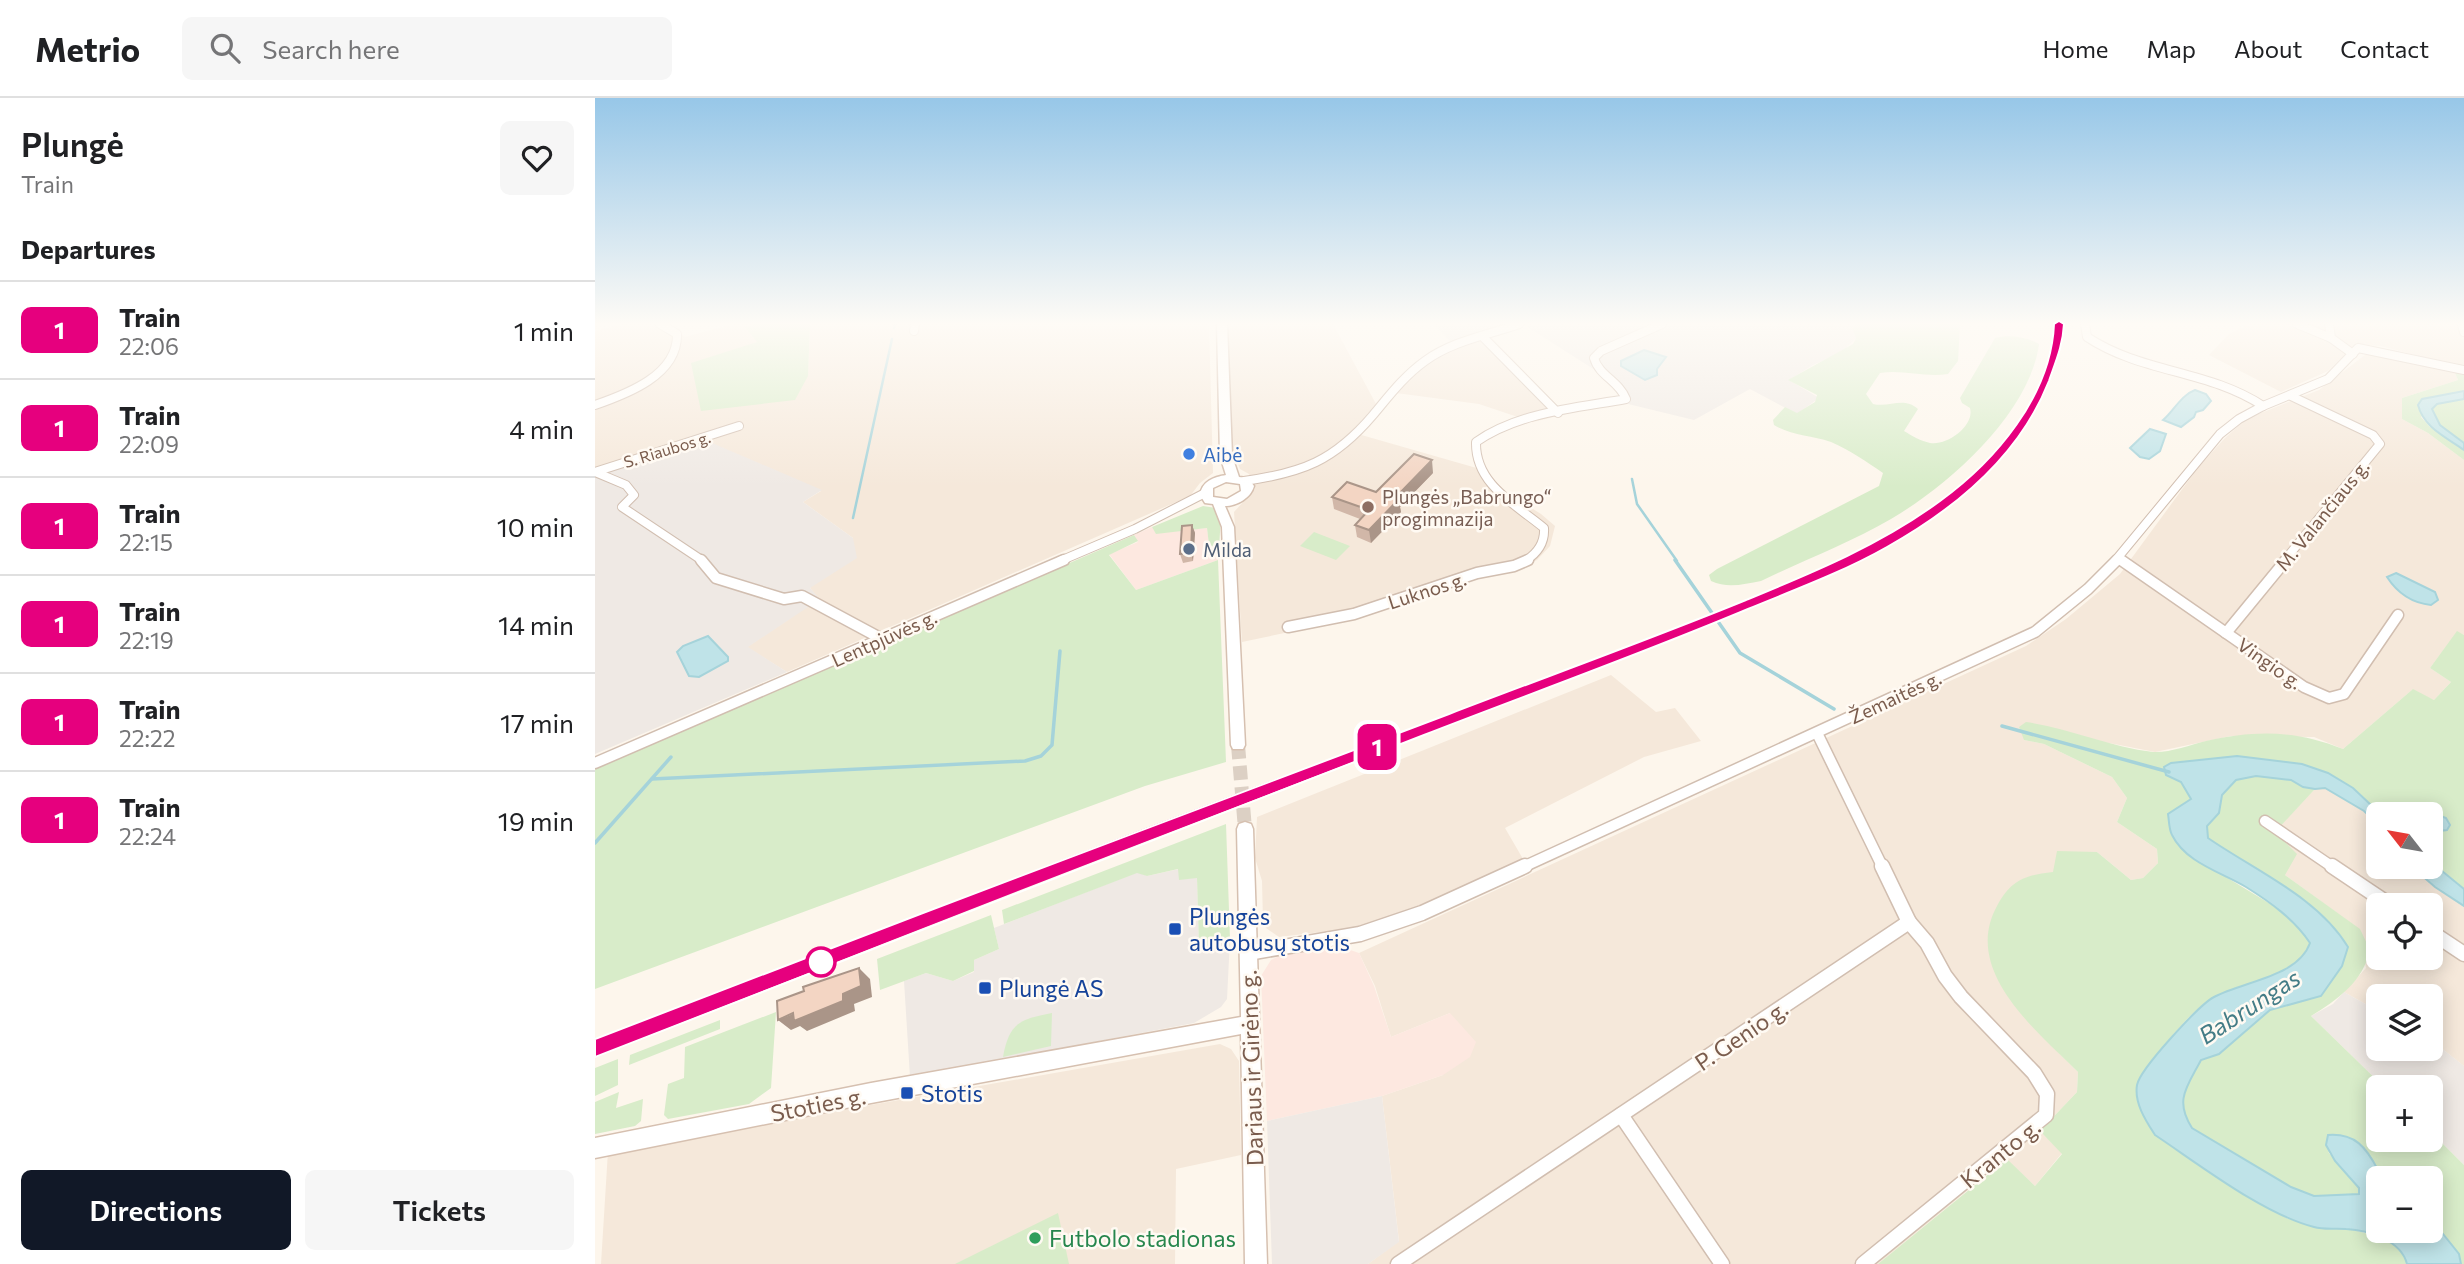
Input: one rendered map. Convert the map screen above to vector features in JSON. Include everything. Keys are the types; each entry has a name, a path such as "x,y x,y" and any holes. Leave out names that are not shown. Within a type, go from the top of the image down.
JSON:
{"main road":[{"path":"1223,378 1226,456 1218,479 1209,485 1212,499 1228,527"},
{"path":"1226,456 1242,482"},
{"path":"1218,479 1242,482"},
{"path":"1238,744 1228,527 1242,482"},
{"path":"1212,499 1235,501"},
{"name":"Dariaus ir Girėno g.","path":"1245,829 1256,1264"},
{"name":"Stoties g.","path":"595,1148 871,1093 1248,1024"}],"street":[{"path":"595,405 637,388 649,378"},
{"path":"1242,482 1281,475 1318,463 1337,451 1405,378"},
{"path":"1524,378 1558,413 1626,399 1624,389 1611,378"},
{"path":"2194,378 2233,389 2263,406"},
{"name":"Žemaitės g.","path":"1248,953 1360,934 1422,913 2035,632 2071,606 2120,559 2220,434 2239,419 2263,406 2329,378"},
{"name":"M. Valančiaus g.","path":"2226,633 2380,444 2373,435 2291,396"},
{"name":"Luknos g.","path":"1288,627 1354,614 1477,573 1507,569 1538,551 1545,539 1544,528 1497,491 1478,463 1474,450 1476,442 1497,428 1558,413"},
{"name":"S. Riaubos g.","path":"595,472 739,426"},
{"path":"595,472 626,485 634,495 622,507 699,557 716,578 784,598 802,596 882,639"},
{"name":"Lentpjūvės g.","path":"595,763 1172,512 1212,499"},
{"name":"Vingio g.","path":"2120,559 2304,687 2327,699 2336,699 2344,694 2399,615"},
{"path":"1817,733 1909,922"},
{"path":"2265,821 2373,893"},
{"name":"P. Genio g.","path":"1398,1264 1909,922"},
{"name":"Kranto g.","path":"1863,1264 2046,1115 2047,1094 2034,1073 1961,997 1945,976 1927,943 1909,922"},
{"path":"2443,940 2464,954"},
{"path":"1621,1115 1723,1264"}],"shaded area":[{"path":"595,378 1210,378 1213,473 1200,483 1190,496 787,672 747,647 819,599 810,588 853,538 803,502 821,491 595,474"},
{"path":"1229,378 1362,378 1376,404 1351,432 1487,471 1504,491 1555,526 1550,546 1537,560 1513,572 1472,579 1370,615 1242,642 1234,512 1255,489 1249,474 1240,469 1232,449"},
{"path":"1405,378 1531,378 1566,414 1533,422 1479,404 1396,393"},
{"path":"1792,378 1789,380 1819,398 1797,414 1750,389 1694,420 1624,403 1617,386 1609,379"},
{"path":"2255,378 2311,378 2281,392"},
{"path":"2334,378 2457,378 2402,398 2402,419 2428,433 2464,460 2464,635 2457,632 2430,668 2451,682 2434,700 2412,690 2343,749 2314,737 2231,736 2155,752 2109,743 2024,740 2044,744 2112,777 2127,798 2117,822 2157,849 2158,863 2143,878 2131,880 2097,852 2039,1033 2078,1072 2077,1092 2040,1131 2062,1153 2035,1186 2006,1159 1878,1264 1368,1264 1399,1241 1382,1096 1443,1075 1450,1013 1391,1037 1375,986 1359,953 2026,646 2066,619 2120,574 2197,469 2246,419 2319,390"},
{"path":"705,440 822,490 803,502 853,538 857,558 810,588 820,599 748,647 787,672 595,754 595,474"},
{"path":"1152,527 1156,533 1207,528 1209,545 1219,549 1218,560 1136,590 1109,554 1138,542 1134,535"},
{"path":"1611,675 1656,712 1675,708 1701,741 1644,757 1505,828 1523,859 1394,917 1370,926 1279,937 1266,928 1263,922 1262,881 1255,858 1257,817"},
{"path":"2325,788 2366,813 2366,879 2426,879 2464,906 2464,1066 2443,1049 2443,984 2366,984 2366,1004 2344,992 2366,968 2359,929 2285,875 2274,832 2315,789"},
{"path":"1179,869 1197,878 1199,947 1230,939 1227,999 1221,1007 1194,1023 910,1077 904,981 926,973 953,981 974,972 974,960 999,949 994,928 1138,872 1147,876"},
{"path":"1339,946 1359,953 1374,986 1391,1037 1450,1013 1476,1042 1470,1057 1443,1075 1382,1096 1267,1121 1261,976 1271,960 1287,952"},
{"path":"2344,992 2366,1004 2366,1061 2443,1061 2443,1049 2464,1066 2464,1165 2443,1144 2443,1075 2372,1075 2311,1016 2333,1004"},
{"path":"1220,1044 1231,1049 1239,1061 1241,1155 1176,1169 1175,1264 601,1264 608,1151"},
{"path":"1382,1096 1399,1242 1368,1264 1272,1264 1267,1121"}],"green space":[{"path":"694,378 807,378 795,400 701,411"},
{"path":"1876,378 1866,394 1873,404 1912,405 1918,409 1904,431 1930,443 1937,443 1951,438 1964,428 1968,421 1970,408 1962,403 1960,398 1971,378 2028,378 2004,421 1983,445 1961,467 1914,505 1859,536 1761,581 1730,585 1711,581 1709,575 1717,569 1879,486 1883,473 1858,456 1831,442 1774,425 1773,420 1785,407 1797,413 1815,402 1817,395 1788,380"},
{"path":"2464,378 2464,391 2441,395 2421,417 2430,427 2464,450 2464,460 2428,433 2402,419 2402,398"},
{"path":"2464,399 2464,443 2440,425 2432,409 2437,404"},
{"path":"1203,506 1216,508 1221,515 1219,549 1209,545 1207,528 1156,534 1152,527"},
{"path":"1314,532 1350,546 1336,560 1300,546"},
{"path":"1134,535 1138,541 1109,555 1136,590 1218,560 1226,762 1145,786 595,989 595,769"},
{"path":"2457,631 2464,635 2464,889 2443,872 2443,829 2450,825 2443,821 2443,802 2368,802 2353,788 2328,773 2302,764 2237,756 2171,763 2192,799 2168,814 2171,835 2188,854 2272,905 2298,926 2310,943 2304,955 2282,971 2226,991 2205,1003 2171,1037 2137,1086 2192,1160 2286,1218 2316,1228 2350,1229 2366,1233 2366,1243 2392,1243 2404,1253 2407,1264 1878,1264 2007,1159 2035,1186 2062,1154 2040,1131 2077,1092 2078,1072 2025,1019 1996,977 1989,954 1989,930 2002,897 2020,880 2053,872 2057,851 2097,852 2131,880 2143,878 2158,863 2157,849 2117,822 2127,798 2112,777 2044,744 2024,740 2019,727 2026,722 2153,752 2173,750 2224,737 2259,734 2292,735 2343,749 2413,689 2434,700 2451,682 2430,668"},
{"path":"2256,776 2292,780 2303,787 2315,789 2275,832 2297,854 2285,875 2360,929 2366,942 2366,963 2348,989 2311,1016 2372,1075 2366,1075 2366,1152 2443,1152 2443,1144 2464,1165 2464,1264 2461,1264 2459,1254 2443,1234 2443,1166 2366,1166 2366,1177 2328,1152 2360,1188 2359,1194 2314,1196 2291,1187 2192,1128 2187,1118 2183,1101 2187,1086 2201,1060 2219,1054 2270,1010 2320,996 2342,966 2348,947 2320,913 2303,899 2207,838 2207,826 2219,813 2222,795 2236,780"},
{"path":"1226,824 1230,939 1199,948 1197,878 1179,880 1178,869 1147,876 1137,873 1004,924 1002,910"},
{"path":"991,915 999,949 974,960 974,971 953,981 926,973 880,990 877,959"},
{"path":"776,1012 771,1088 749,1104 668,1119 664,1115 668,1084 684,1078 685,1047"},
{"path":"1052,1013 1051,1046 1003,1057 1009,1037 1018,1024"},
{"path":"720,1020 720,1029 629,1065 630,1055"},
{"path":"618,1059 618,1085 595,1096 595,1068"},
{"path":"619,1092 616,1108 643,1099 641,1121 635,1126 595,1134 595,1102"},
{"name":"Futbolo stadionas","path":"1058,1213 1069,1264 955,1264"}],"water":[{"path":"2195,390 2206,394 2211,401 2203,410 2196,412 2194,417 2181,427 2163,420 2185,396"},
{"path":"2464,391 2464,399 2437,404 2432,409 2440,425 2464,443 2464,450 2430,426 2418,405 2422,399"},
{"path":"2150,429 2166,434 2160,451 2149,459 2140,457 2130,448"},
{"path":"2396,573 2435,592 2438,600 2431,605 2406,597 2387,577"},
{"path":"708,636 728,657 728,661 699,677 689,676 677,652 683,646"},
{"name":"Babrungas","path":"2237,756 2302,764 2328,773 2353,788 2368,802 2366,813 2325,788 2303,787 2291,780 2256,776 2236,780 2222,795 2219,813 2207,826 2208,838 2303,899 2335,929 2348,947 2342,966 2321,996 2270,1010 2219,1054 2201,1060 2187,1086 2183,1101 2192,1128 2291,1187 2314,1196 2359,1194 2359,1188 2335,1161 2326,1145 2328,1135 2346,1136 2359,1143 2376,1166 2366,1166 2366,1232 2318,1228 2294,1221 2253,1200 2155,1135 2141,1112 2137,1085 2141,1077 2159,1052 2196,1012 2226,991 2269,977 2294,964 2310,943 2297,926 2264,899 2195,860 2178,845 2171,833 2168,814 2191,799 2181,782 2166,775 2164,767 2171,763"},
{"path":"2443,817 2450,825 2443,830"},
{"path":"2443,872 2464,889 2464,906 2426,879 2443,879"},
{"path":"2443,1234 2459,1254 2461,1264 2407,1264 2391,1243 2443,1243"}],"building":[{"path":"1414,454 1432,460 1369,530 1355,525 1369,510 1332,497 1347,482 1376,492"},
{"path":"1192,525 1191,553 1180,554 1182,526"},
{"path":"859,968 861,986 843,994 843,1001 794,1021 793,1013 778,1020 777,1001 804,991 803,987"}],"waterway":[{"path":"853,518 883,378"},
{"path":"1632,479 1637,504 1677,561"},
{"path":"1675,560 1740,653 1834,709"},
{"path":"652,779 1025,761 1041,756 1052,745 1060,651"},
{"path":"2002,726 2169,772"},
{"path":"595,843 671,757"}],"tunnel":[{"path":"1238,745 1245,829"}],"railway":[{"path":"1849,561 1921,519 1955,495 1985,468 2011,438 2033,404 2044,378"},
{"path":"1062,868 1749,604 1852,560"},
{"path":"595,1048 1067,866"}],"train":[{"name":"1","path":"595,1048 1043,873 1711,620 1824,573 1883,544 1928,516 1972,481 2006,446 2032,410 2044,378"}],"place":[{"name":"Aibė","path":"1189,454"},
{"name":"Plungės „Babrungo“ progimnazija","path":"1368,507"},
{"name":"Milda","path":"1189,549"},
{"name":"Plungės autobusų stotis","path":"1175,929"},
{"name":"Plungė AS","path":"985,988"},
{"name":"Stotis","path":"907,1093"},
{"name":"Futbolo stadionas","path":"1035,1238"}]}
